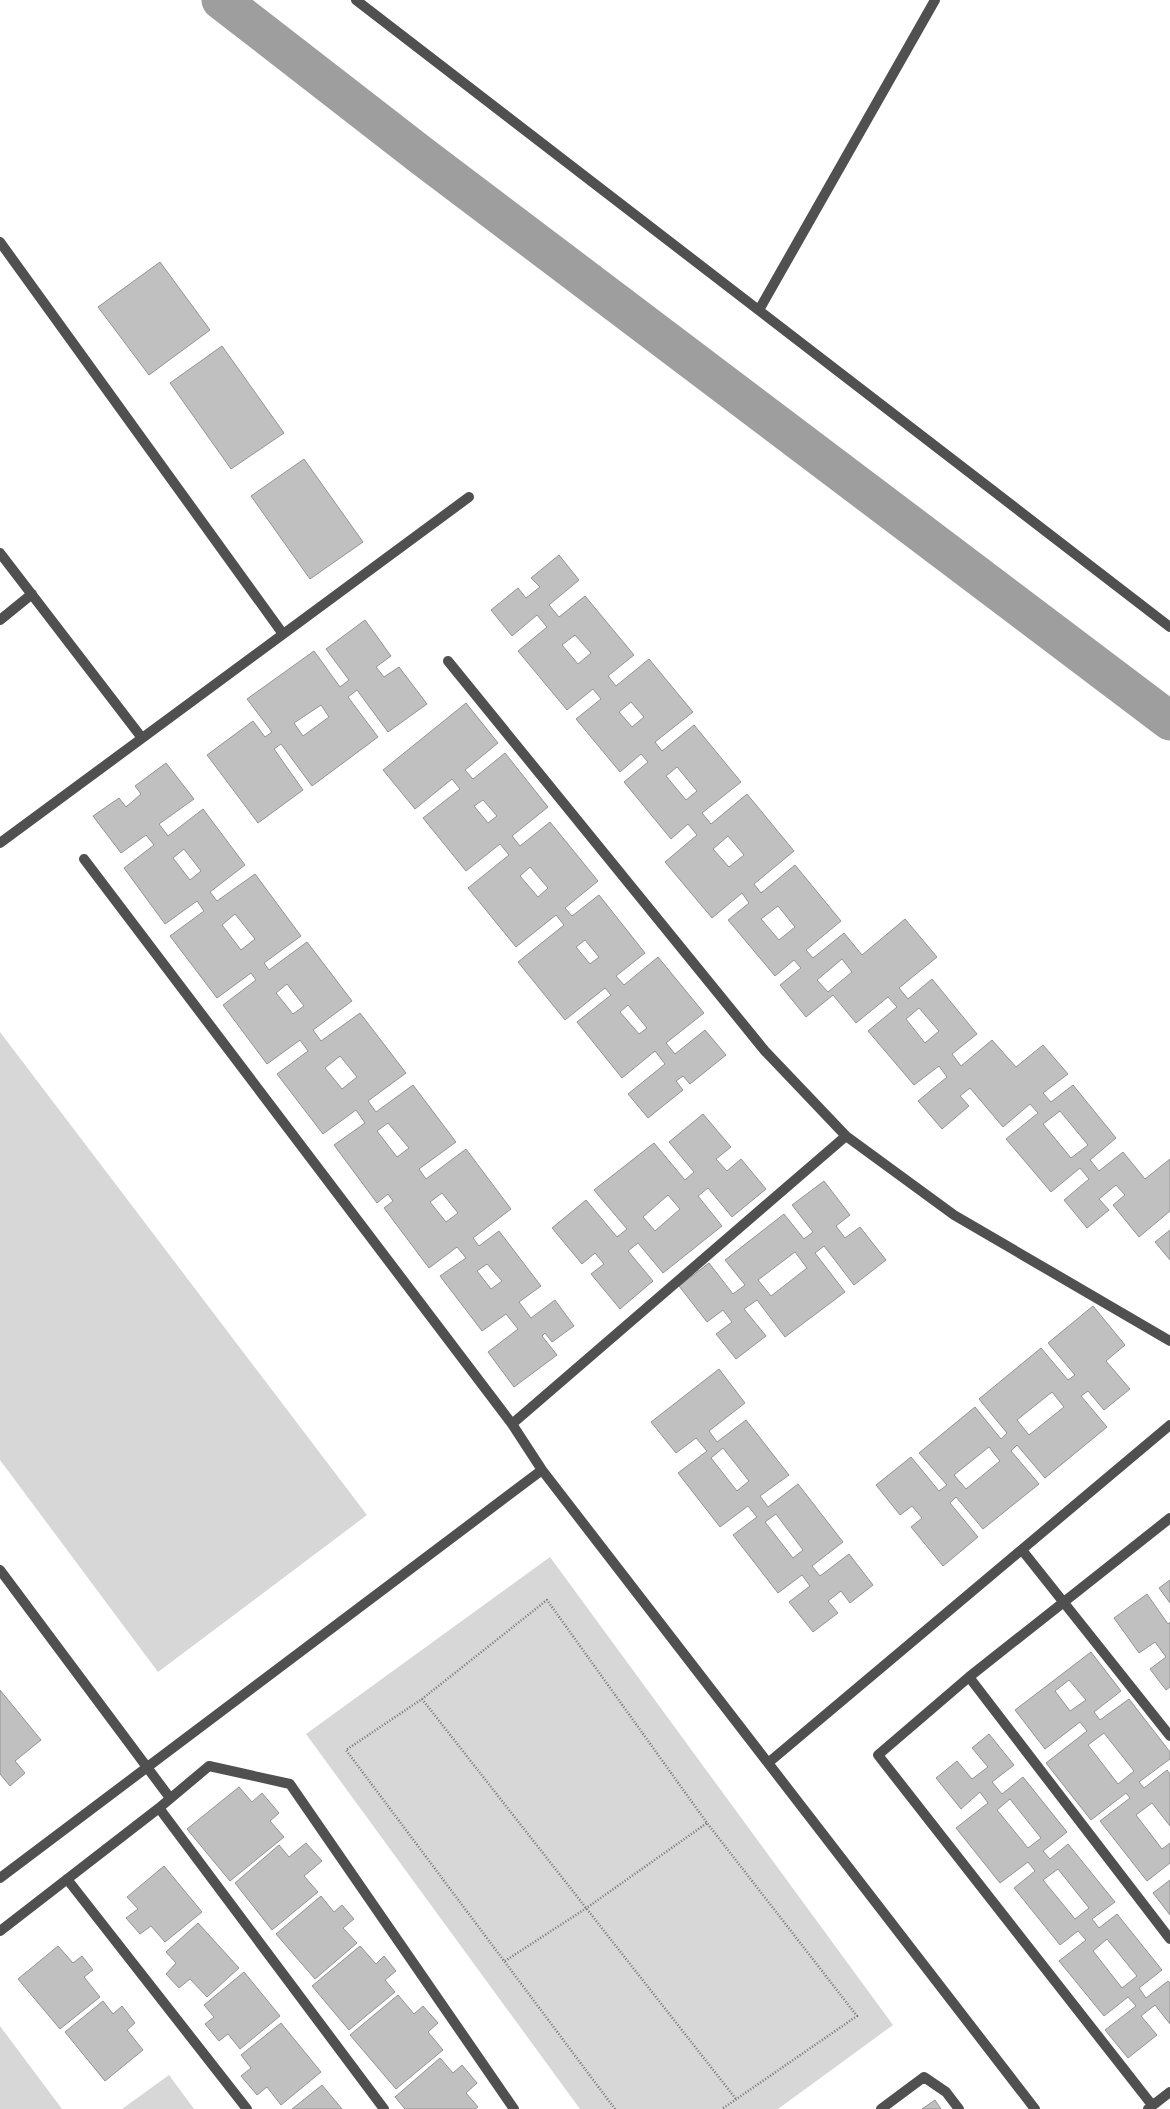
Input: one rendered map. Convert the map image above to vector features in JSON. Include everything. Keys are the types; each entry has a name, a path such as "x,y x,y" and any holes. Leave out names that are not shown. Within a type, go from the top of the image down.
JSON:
{"street":[{"path":"356,0 1170,626"},
{"path":"759,310 935,0"},
{"path":"0,242 283,634"},
{"path":"0,842 469,496"},
{"path":"0,553 142,738"},
{"path":"0,620 32,594"},
{"path":"448,661 765,1051 846,1136 954,1215 1170,1341"},
{"path":"84,859 512,1424 542,1470 1035,2109"},
{"path":"512,1424 846,1136"},
{"path":"768,1763 1170,1425"},
{"path":"0,1878 542,1470"},
{"path":"1170,1518 969,1677 878,1755 1150,2107 1170,2092"},
{"path":"1022,1550 1169,1733"},
{"path":"0,1570 170,1798"},
{"path":"969,1677 1170,1939"},
{"path":"0,1931 159,1808 209,1766 290,1784 514,2109"},
{"path":"159,1808 384,2109"},
{"path":"67,1878 247,2109"},
{"path":"881,2109 924,2077 946,2092 960,2109"}],"path":[{"path":"615,2109 346,1750 422,1699 547,1600 707,1823 857,2016 722,2109"},
{"path":"422,1699 585,1909 736,2099"},
{"path":"505,1962 585,1909 707,1823"}],"shaded area":[{"path":"0,1032 367,1515 158,1672 0,1460"},
{"path":"550,1557 893,2025 778,2109 580,2109 306,1734"},
{"path":"0,2026 62,2109 0,2109"},
{"path":"169,2075 194,2109 122,2109"}],"building":[{"path":"160,262 210,330 149,375 98,307"},
{"path":"222,346 284,433 231,469 170,383"},
{"path":"304,459 363,542 310,579 251,496"},
{"path":"559,555 579,580 549,605 559,617 585,596 634,655 608,676 616,686 649,659 693,712 655,742 662,751 694,725 741,782 702,813 711,824 747,794 794,851 754,884 761,893 795,865 841,921 806,950 813,958 844,933 862,955 905,919 937,957 899,988 908,999 932,979 977,1034 952,1054 961,1066 992,1040 1016,1067 1043,1045 1068,1074 1043,1093 1051,1102 1073,1085 1116,1138 1090,1160 1099,1171 1123,1152 1145,1179 1170,1159 1170,1211 1139,1237 1113,1205 1125,1195 1116,1185 1099,1199 1109,1210 1087,1228 1064,1200 1089,1179 1080,1168 1051,1192 1006,1139 1038,1113 1030,1104 1003,1127 970,1088 960,1096 969,1106 942,1129 918,1101 947,1077 939,1066 914,1085 868,1031 897,1007 888,997 856,1023 833,995 806,1017 780,985 801,968 794,960 775,976 728,920 749,903 742,893 712,918 665,862 697,835 688,824 671,839 624,782 648,762 641,754 620,772 576,719 601,699 593,689 567,710 518,651 547,627 537,615 512,636 491,610 518,588 526,598 540,587 531,578","holes":["575,635 591,653 578,664 562,645","631,702 644,717 632,727 619,712","677,767 697,791 686,800 666,776","728,836 744,855 729,867 713,849","778,906 795,927 779,940 761,919","842,959 852,972 828,992 817,980","919,1008 939,1031 925,1043 906,1019","1060,1111 1088,1145 1071,1158 1043,1124"]},
{"path":"365,620 391,656 376,667 384,677 399,667 427,704 388,732 357,690 348,697 378,737 312,786 281,744 274,749 303,790 258,823 207,755 253,721 265,737 272,732 247,699 314,651 340,687 349,680 326,649","holes":["321,705 329,717 303,736 294,723"]},
{"path":"466,703 498,743 465,770 473,779 505,753 548,807 512,836 520,846 550,822 598,881 565,908 572,916 599,895 645,953 616,976 624,985 658,957 704,1013 666,1043 675,1054 705,1030 726,1055 690,1084 683,1076 676,1081 683,1090 648,1118 628,1094 665,1064 655,1051 622,1078 577,1022 611,995 605,988 565,1020 518,962 564,925 556,915 516,947 468,888 509,855 500,844 466,871 423,818 460,789 452,779 415,809 383,770","holes":["483,800 497,816 488,823 474,806","530,867 548,888 538,897 520,876","585,940 599,957 590,964 576,947","628,1005 647,1028 639,1034 620,1012"]},
{"path":"166,763 194,799 159,824 168,836 203,809 245,865 210,892 217,901 255,874 301,936 264,963 269,970 307,942 352,1001 313,1030 321,1041 360,1013 406,1073 368,1101 376,1112 413,1085 456,1142 419,1169 426,1179 466,1149 511,1209 473,1238 479,1246 499,1231 541,1286 519,1302 531,1318 555,1300 574,1326 552,1342 545,1333 542,1336 557,1355 514,1387 488,1352 518,1329 506,1314 482,1331 440,1276 466,1258 457,1247 429,1268 384,1208 393,1201 388,1194 377,1203 334,1145 365,1123 356,1110 323,1134 277,1074 308,1051 300,1040 267,1064 223,1005 256,980 251,973 217,998 170,936 204,911 197,901 165,924 124,868 154,845 146,835 121,853 93,816 119,798 126,807 141,794 135,786","holes":["184,849 201,871 190,880 173,858","235,914 255,939 241,950 222,925","287,984 304,1006 293,1014 276,993","340,1056 357,1077 342,1089 325,1068","388,1123 409,1148 397,1157 377,1131","442,1193 458,1213 446,1222 430,1202","487,1264 502,1281 491,1289 477,1271"]},
{"path":"703,1114 731,1147 716,1159 727,1171 741,1159 766,1189 732,1217 708,1188 698,1196 722,1226 663,1273 638,1243 628,1251 653,1281 620,1309 591,1274 604,1264 595,1253 582,1264 552,1228 586,1200 617,1237 627,1229 594,1190 654,1143 685,1180 694,1172 669,1142","holes":["668,1195 680,1209 655,1231 643,1217"]},
{"path":"824,1181 850,1215 836,1226 845,1238 860,1227 886,1260 854,1285 824,1246 815,1253 845,1292 785,1337 757,1300 744,1309 766,1336 736,1359 716,1334 732,1322 723,1310 707,1322 679,1286 709,1263 733,1294 745,1285 725,1260 784,1214 804,1239 813,1232 792,1205","holes":["795,1252 807,1268 771,1296 758,1280"]},
{"path":"1170,1230 1170,1260 1155,1242"},
{"path":"1093,1306 1125,1345 1106,1361 1130,1389 1104,1410 1088,1391 1081,1396 1107,1427 1045,1478 1017,1445 1011,1451 1039,1484 983,1529 956,1497 950,1503 978,1537 943,1566 911,1527 922,1518 912,1506 900,1515 876,1485 911,1457 939,1491 947,1485 919,1453 975,1407 1001,1439 1007,1433 979,1399 1041,1348 1068,1380 1075,1375 1048,1343","holes":["1052,1392 1064,1407 1029,1435 1017,1420","989,1447 1000,1461 966,1489 954,1475"]},
{"path":"719,1369 745,1403 709,1431 717,1442 746,1420 789,1475 760,1496 768,1507 798,1484 843,1542 812,1566 820,1576 849,1554 873,1585 850,1603 841,1591 828,1601 838,1613 813,1632 789,1602 810,1586 802,1575 778,1593 733,1535 757,1517 748,1506 720,1527 678,1473 707,1451 696,1438 676,1453 651,1422","holes":["723,1448 749,1481 737,1491 711,1458","776,1514 803,1550 793,1558 765,1522"]},
{"path":"1170,1580 1170,1603 1159,1588"},
{"path":"1147,1594 1168,1624 1170,1622 1170,1687 1166,1690 1150,1669 1166,1657 1155,1642 1139,1653 1114,1618"},
{"path":"1091,1652 1121,1691 1094,1712 1100,1720 1129,1699 1170,1752 1170,1759 1139,1782 1144,1788 1167,1770 1170,1774 1170,1826 1152,1803 1136,1815 1162,1849 1170,1843 1170,1863 1147,1881 1100,1821 1130,1798 1126,1793 1091,1820 1046,1763 1087,1731 1080,1722 1045,1749 1015,1710","holes":["1069,1680 1086,1700 1070,1711 1055,1691","1104,1733 1134,1771 1118,1784 1088,1745"]},
{"path":"0,1690 41,1740 15,1761 25,1773 10,1786 0,1774"},
{"path":"989,1734 1014,1765 992,1782 1002,1794 1023,1777 1067,1832 1043,1851 1050,1859 1068,1844 1115,1902 1092,1919 1099,1928 1117,1914 1162,1970 1139,1988 1146,1998 1168,1981 1170,1983 1170,2024 1155,2005 1141,2016 1157,2035 1128,2058 1105,2030 1136,2006 1128,1997 1104,2016 1059,1961 1086,1940 1078,1931 1060,1945 1014,1888 1035,1871 1028,1862 1000,1883 956,1828 988,1803 980,1792 961,1809 936,1778 957,1761 972,1779 988,1767 972,1748","holes":["1010,1799 1041,1838 1028,1848 997,1810","1058,1869 1089,1908 1075,1919 1043,1880","1107,1939 1137,1976 1122,1988 1093,1951"]},
{"path":"239,1787 252,1802 262,1793 279,1813 270,1821 284,1837 230,1881 187,1829"},
{"path":"306,1843 322,1861 304,1876 318,1892 272,1930 235,1883 279,1845 289,1857"},
{"path":"164,1866 202,1912 165,1942 151,1926 140,1934 126,1918 138,1909 127,1897"},
{"path":"1170,1880 1170,1915 1153,1893"},
{"path":"321,1896 334,1912 342,1905 354,1919 343,1928 357,1943 315,1979 276,1934"},
{"path":"198,1923 239,1968 207,1997 190,1979 179,1988 166,1974 176,1963 166,1952"},
{"path":"58,1946 73,1963 82,1956 93,1970 84,1977 100,1997 60,2029 18,1979"},
{"path":"360,1946 376,1964 384,1956 396,1971 385,1980 395,1992 349,2030 312,1986"},
{"path":"244,1972 280,2016 240,2049 228,2034 219,2041 205,2024 214,2017 204,2005"},
{"path":"398,1995 414,2014 423,2006 438,2023 428,2032 443,2050 396,2089 350,2035"},
{"path":"103,2001 113,2014 122,2006 135,2023 127,2030 143,2050 105,2081 65,2032"},
{"path":"281,2023 321,2072 281,2105 267,2087 257,2095 241,2076 251,2068 241,2055"},
{"path":"440,2058 453,2073 462,2065 477,2083 466,2093 478,2107 475,2109 405,2109 395,2097"},
{"path":"322,2085 342,2109 292,2109"},
{"path":"935,2100 941,2109 922,2109"}],"waterway":[{"path":"221,0 422,156 1170,721"}]}
